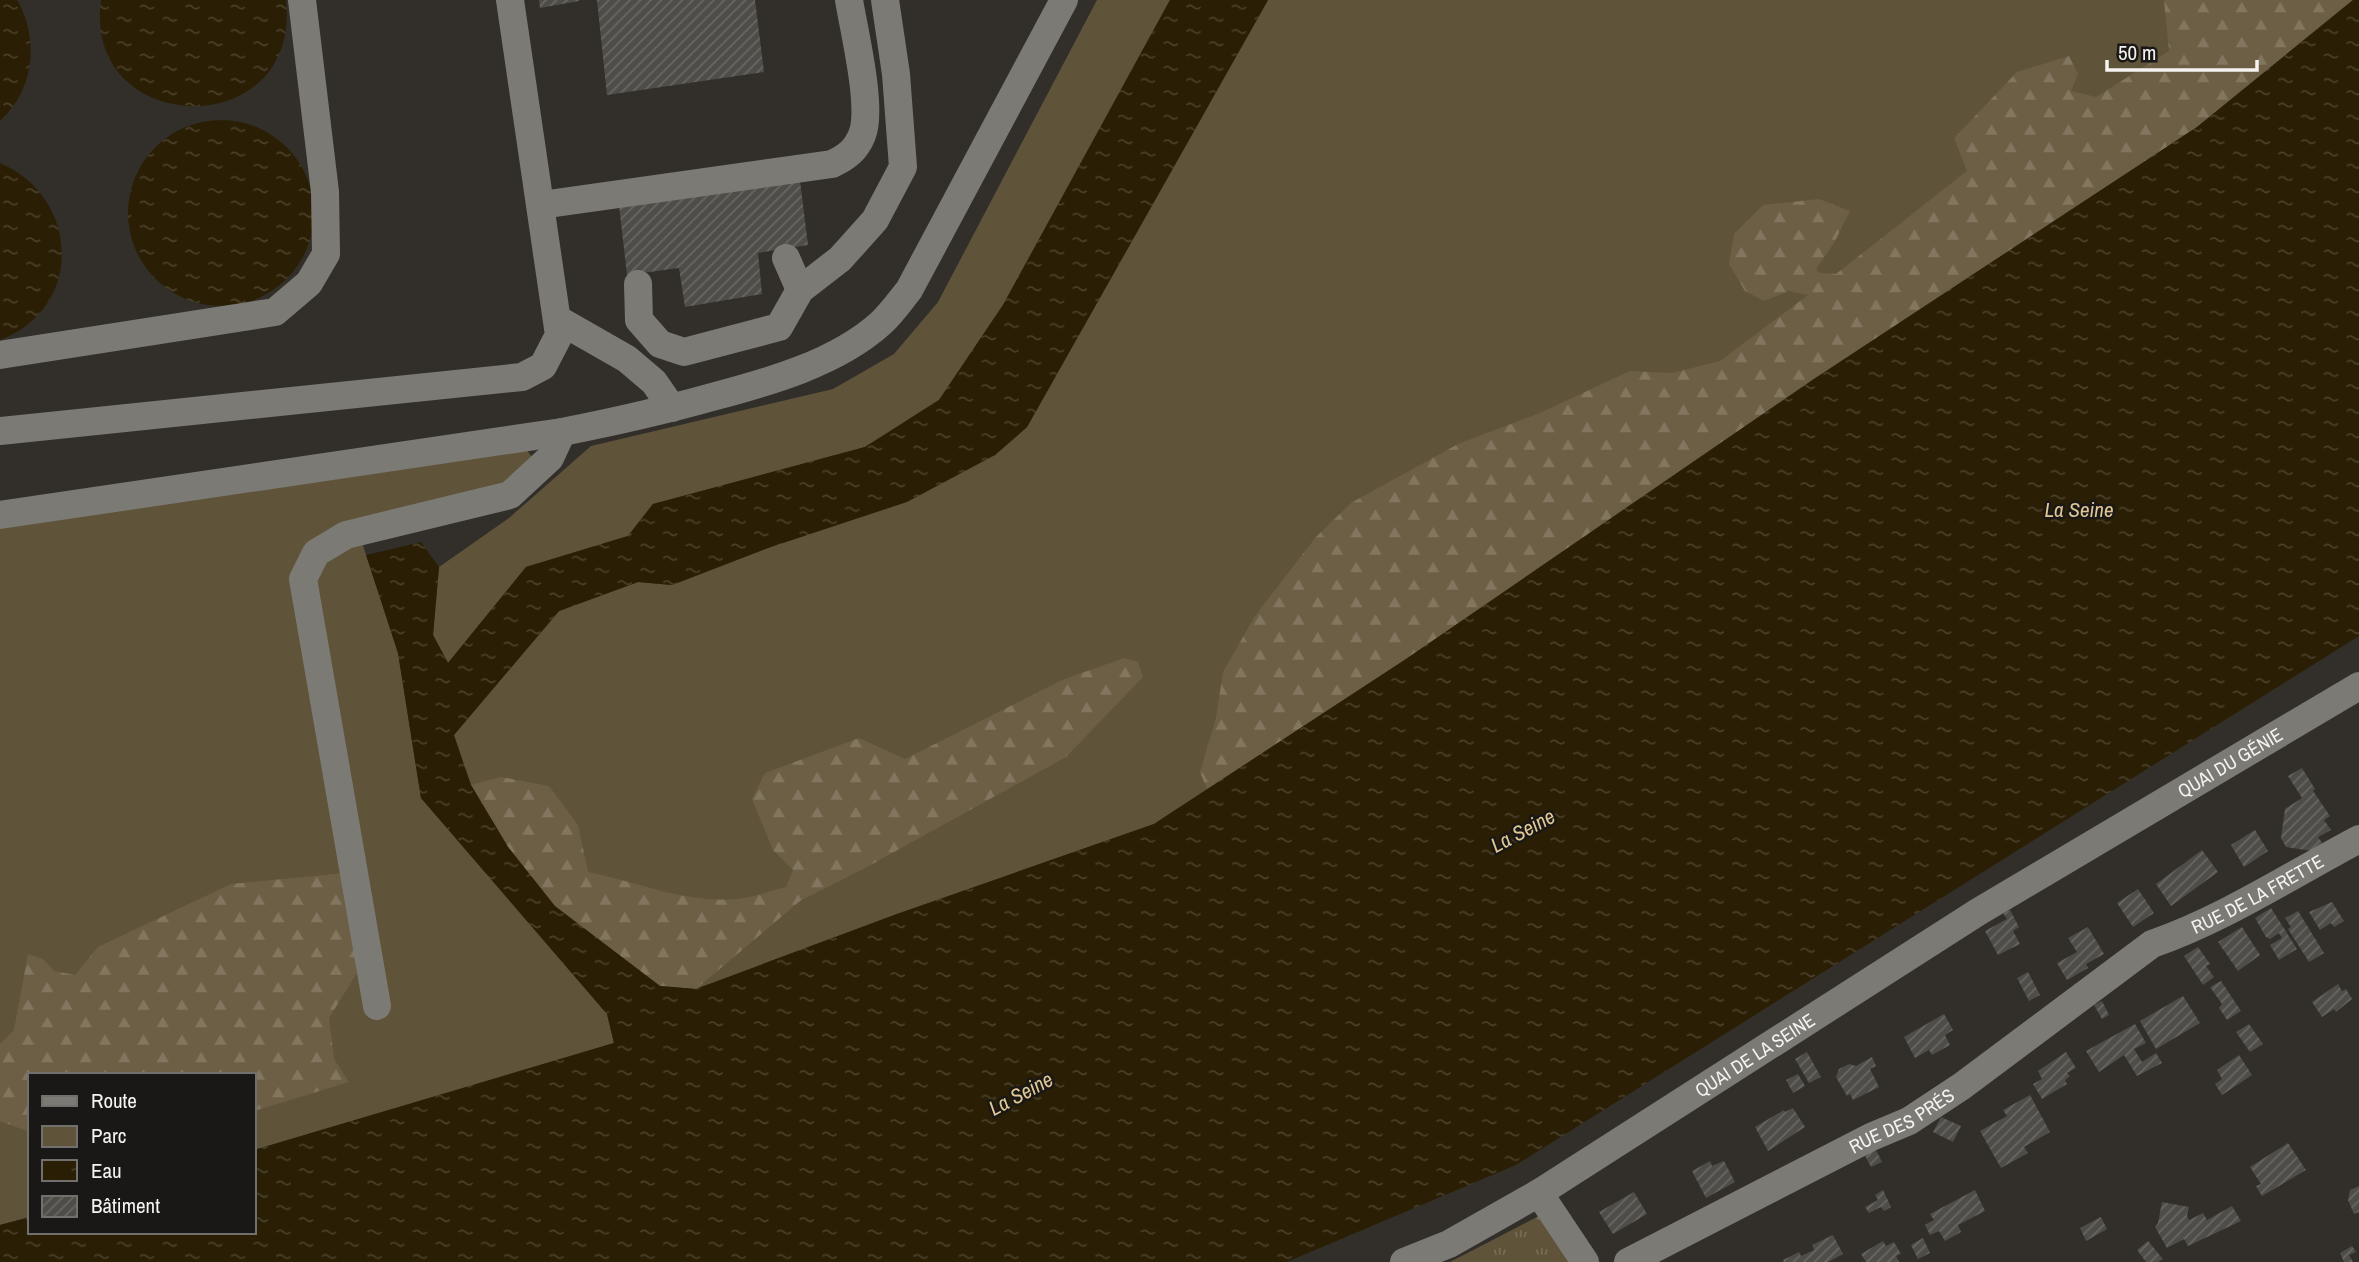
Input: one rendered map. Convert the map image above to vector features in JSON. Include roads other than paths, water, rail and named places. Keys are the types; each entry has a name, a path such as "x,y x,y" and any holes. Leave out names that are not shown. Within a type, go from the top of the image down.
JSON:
{"street":[{"path":"0,355 275,312 309,283 326,254 325,192 302,0"},
{"path":"0,431 522,377 543,366 559,335 510,0"},
{"path":"541,205 832,164 849,156 863,134 867,111 849,0"},
{"path":"638,284 639,320 660,344 684,352 779,327 800,290 840,259 875,220 903,167 896,74 885,0"},
{"path":"0,515 562,432 672,408 802,370 837,353 881,323 909,290 1064,0"},
{"path":"786,258 800,290"},
{"path":"557,319 627,359 654,382 672,408"},
{"path":"377,1006 303,579 316,553 346,535 510,495 550,458 562,432"},
{"name":"QUAI DU GÉNIE","path":"2100,839 2359,686"},
{"name":"QUAI DE LA SEINE","path":"1405,1262 1449,1244 1539,1193 1978,912 2100,839"},
{"name":"RUE DE LA FRETTE","path":"2152,944 2178,935 2359,839"},
{"name":"RUE DES PRÉS","path":"1628,1262 1871,1137 1909,1121 1962,1086 2152,944"},
{"path":"1539,1193 1585,1262"}],"water":[{"path":"0,0 17,0 19,3 25,18 31,50 30,65 20,95 0,121"},
{"path":"101,0 286,0 282,47 261,80 229,100 192,106 155,99 124,79 104,46"},
{"name":"La Seine","path":"1170,0 1268,0 1027,427 995,455 907,502 768,548 672,585 638,582 559,611 454,735 471,785 508,847 555,906 660,986 696,989 897,914 1154,824 1406,659 1811,381 2197,127 2353,0 2359,0 2359,636 1516,1165 1287,1262 0,1262 0,1225 28,1218 28,1234 256,1234 256,1149 614,1043 607,1014 421,798 398,653 366,555 421,542 439,567 433,635 448,663 526,567 628,536 653,504 865,447 939,400 1003,305"},
{"path":"221,120 257,127 273,135 287,147 299,161 307,177 314,213 307,249 299,265 287,279 273,291 257,299 221,306 185,299 169,291 155,279 143,265 135,249 128,213 135,177 143,161 155,147 169,135 185,127"},
{"path":"0,163 26,179 46,200 58,226 62,252 58,279 47,304 28,325 0,340"}]}
